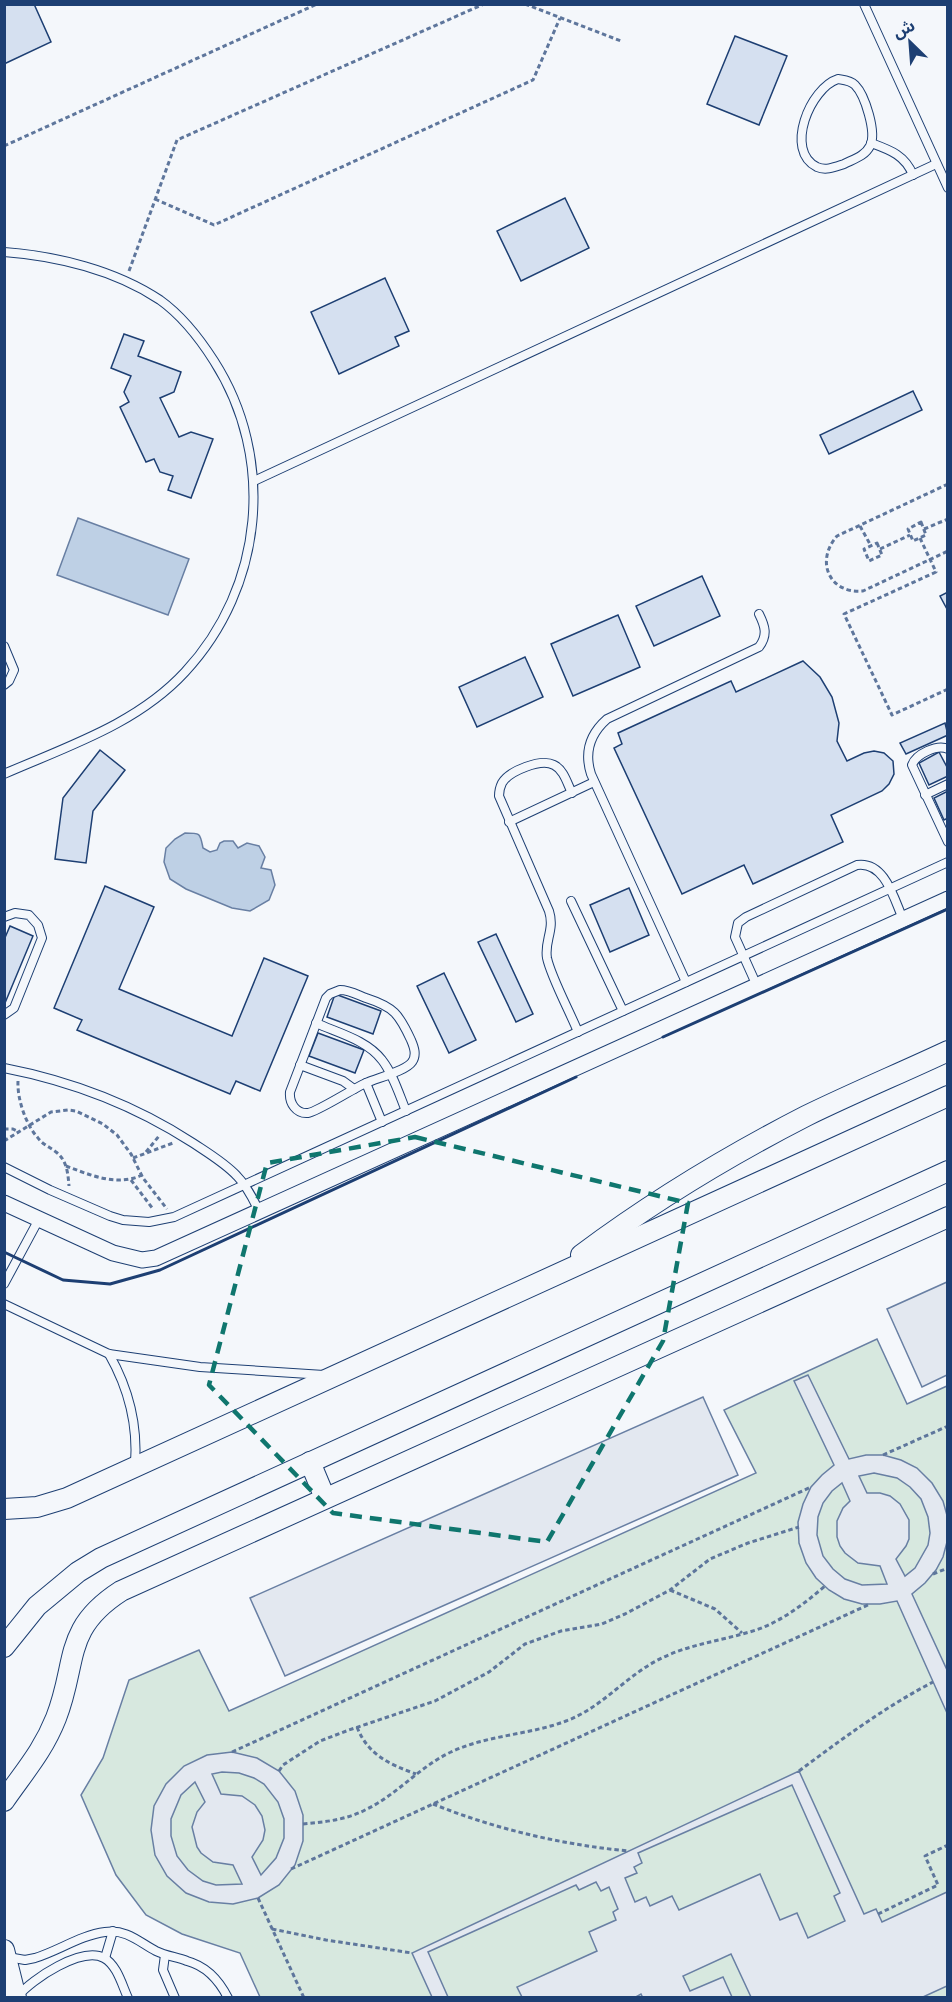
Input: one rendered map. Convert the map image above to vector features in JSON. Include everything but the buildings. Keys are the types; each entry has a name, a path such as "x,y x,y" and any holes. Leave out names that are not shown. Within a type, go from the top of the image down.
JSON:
{"main road":[{"path":"550,1279 649,1207 754,1144 808,1115 948,1051"},
{"path":"4,1509 29,1508 52,1503 337,1376 948,1096"},
{"path":"4,1647 44,1600 78,1572 101,1558 948,1171"},
{"path":"4,1800 26,1773 48,1738 64,1693 76,1641 86,1622 100,1606 122,1590 948,1217"},
{"path":"309,1462 325,1498"},
{"path":"5,1953 17,1998"}],"street":[{"path":"4,1203 112,1253 142,1260 171,1253 948,899"}],"lane":[{"path":"864,4 948,188"},
{"path":"838,79 850,81 855,85 872,125 871,143 861,156 829,169 816,166 807,158 803,145 804,122 812,102 827,85 838,79"},
{"path":"871,143 897,154 910,166 913,175"},
{"path":"254,481 936,164"},
{"path":"4,252 68,262 126,282 160,301 186,324 208,351 226,381 240,413 247,435 254,481 253,528 243,573 225,616 200,655 168,689 131,717 4,774"},
{"path":"686,982 594,782 588,765 588,748 600,725 614,715 754,651 765,636 764,624 759,614"},
{"path":"4,646 14,670 9,681 4,685"},
{"path":"947,837 912,768 912,762 936,748 948,749"},
{"path":"572,793 560,770 548,763 534,764 511,774 502,783 499,796 549,911 552,924 547,943 547,957 578,1032"},
{"path":"509,822 594,782"},
{"path":"925,795 948,784"},
{"path":"4,1167 69,1199 123,1220 149,1222 174,1217 948,862"},
{"path":"757,986 735,937 735,927 741,919 857,865 868,865 878,870 903,919"},
{"path":"571,901 623,1011"},
{"path":"4,917 15,913 28,915 38,925 42,938 14,1008 4,1015"},
{"path":"340,990 380,1002 393,1010 402,1021 415,1051 413,1061 409,1065 354,1089 313,1112 298,1111 289,1098 316,1023 326,998 334,991 340,990"},
{"path":"316,1023 365,1045 382,1060 406,1111"},
{"path":"300,1065 343,1081 354,1089"},
{"path":"4,1068 95,1094 186,1138 224,1164 245,1185 260,1213"},
{"path":"366,1083 382,1122"},
{"path":"4,1284 39,1219"},
{"path":"4,1304 110,1354 234,1370 337,1376"},
{"path":"110,1354 132,1408 135,1434 134,1467"},
{"path":"105,1958 113,1931"},
{"path":"5,1953 26,1960 93,1935 113,1931 133,1936 165,1955 193,1962 219,1983 228,1998"},
{"path":"17,1998 33,1982 81,1956 93,1955 105,1958 113,1967 128,1998"},
{"path":"165,1955 163,1970 175,1998"}],"path":[{"path":"4,146 317,4"},
{"path":"126,282 177,141 484,4"},
{"path":"525,4 621,41"},
{"path":"155,199 214,225 533,80 560,18"},
{"path":"948,484 837,536 828,549 826,565 837,585 851,592 863,591 948,551"},
{"path":"924,529 948,519"},
{"path":"921,522 926,535 913,541 910,535 908,529 921,522"},
{"path":"860,526 871,546"},
{"path":"880,549 910,535"},
{"path":"920,538 936,572 844,614 892,715 948,689"},
{"path":"877,543 882,555 869,561 864,549 871,546 877,543"},
{"path":"18,1071 19,1097 30,1125 38,1138 60,1155 66,1166 69,1199"},
{"path":"4,1141 51,1112 76,1111 110,1129 124,1144 142,1175 174,1217"},
{"path":"4,1128 19,1132"},
{"path":"145,1153 168,1128"},
{"path":"133,1158 186,1138"},
{"path":"66,1166 94,1176 122,1181 142,1175"},
{"path":"131,1180 161,1220"},
{"path":"884,1455 948,1425"},
{"path":"232,1752 812,1487"},
{"path":"279,1772 283,1765 311,1746 357,1727 435,1701 489,1672 525,1644 561,1631 602,1623 625,1614 670,1590 710,1559 748,1543 799,1527"},
{"path":"933,1574 948,1568"},
{"path":"303,1824 340,1819 365,1810 453,1751 486,1740 538,1730 567,1721 591,1710 631,1676 657,1661 683,1648 758,1629 800,1608 825,1586"},
{"path":"670,1590 716,1609 743,1633"},
{"path":"291,1869 870,1604"},
{"path":"799,1771 854,1730 904,1697 933,1682"},
{"path":"357,1727 363,1742 377,1755 394,1766 416,1774"},
{"path":"434,1804 466,1818 530,1834 594,1848 629,1851"},
{"path":"878,1914 938,1885 925,1856 948,1845"},
{"path":"258,1898 304,1998"},
{"path":"272,1929 412,1953"}],"highlighted area":[{"path":"415,1137 688,1203 663,1341 547,1542 333,1513 209,1385 267,1163"}],"shaded area":[{"path":"947,1282 947,1375 922,1387 887,1309"},
{"path":"877,1339 907,1404 947,1386 947,1997 260,1997 240,1953 182,1934 146,1915 116,1875 81,1795 103,1758 129,1680 199,1650 229,1711 756,1473 724,1410"},
{"path":"808,1375 849,1459 866,1455 883,1455 901,1460 917,1468 932,1483 943,1501 948,1519 947,1542 943,1557 936,1570 912,1594 947,1670 947,1713 897,1601 862,1604 844,1599 829,1590 816,1578 806,1563 799,1543 798,1522 803,1504 811,1487 834,1465 794,1381","holes":["874,1473 897,1478 910,1487 921,1499 928,1517 930,1533 928,1545 915,1568 905,1576 896,1559 909,1539 909,1520 900,1504 890,1496 867,1493 859,1476","842,1483 850,1501 843,1508 837,1521 837,1537 840,1546 858,1563 880,1566 887,1584 862,1585 845,1579 823,1556 817,1535 818,1517 823,1503"]},
{"path":"703,1397 738,1475 285,1676 250,1598"},
{"path":"232,1752 257,1758 279,1771 295,1791 303,1815 303,1841 295,1865 279,1885 258,1898 233,1904 209,1902 186,1893 167,1876 155,1855 151,1830 154,1806 166,1784 184,1766 207,1755","holes":["239,1773 254,1778 264,1784 278,1802 284,1819 284,1838 276,1858 261,1875 252,1857 263,1840 265,1830 262,1816 255,1805 242,1796 221,1794 212,1774","195,1782 205,1802 197,1812 192,1827 197,1847 213,1862 233,1865 242,1884 216,1885 203,1881 188,1870 177,1856 171,1836 171,1819 181,1795"]},
{"path":"799,1771 864,1914 876,1909 882,1922 947,1892 947,1986 923,1997 751,1997 731,1954 683,1976 690,1991 723,1977 732,1997 643,1998 641,1994 634,1998 522,1997 517,1987 597,1951 589,1932 616,1920 613,1912 618,1909 609,1887 601,1891 596,1882 579,1890 576,1885 428,1952 448,1997 432,1997 412,1953","holes":["792,1785 840,1893 834,1896 845,1921 808,1938 797,1913 780,1920 760,1874 679,1910 672,1896 650,1906 646,1897 635,1902 625,1878 637,1873 634,1867 642,1863 638,1853"]}],"water":[{"path":"78,518 189,559 168,615 57,575"},
{"path":"185,833 199,835 203,848 210,852 217,850 220,843 224,841 233,841 238,848 247,843 259,846 265,857 261,868 271,870 275,885 269,900 250,911 232,908 186,889 170,879 164,862 166,848"}],"wall":[{"path":"663,1037 948,909"},
{"path":"4,1252 63,1280 110,1284 160,1270 576,1077"}]}
